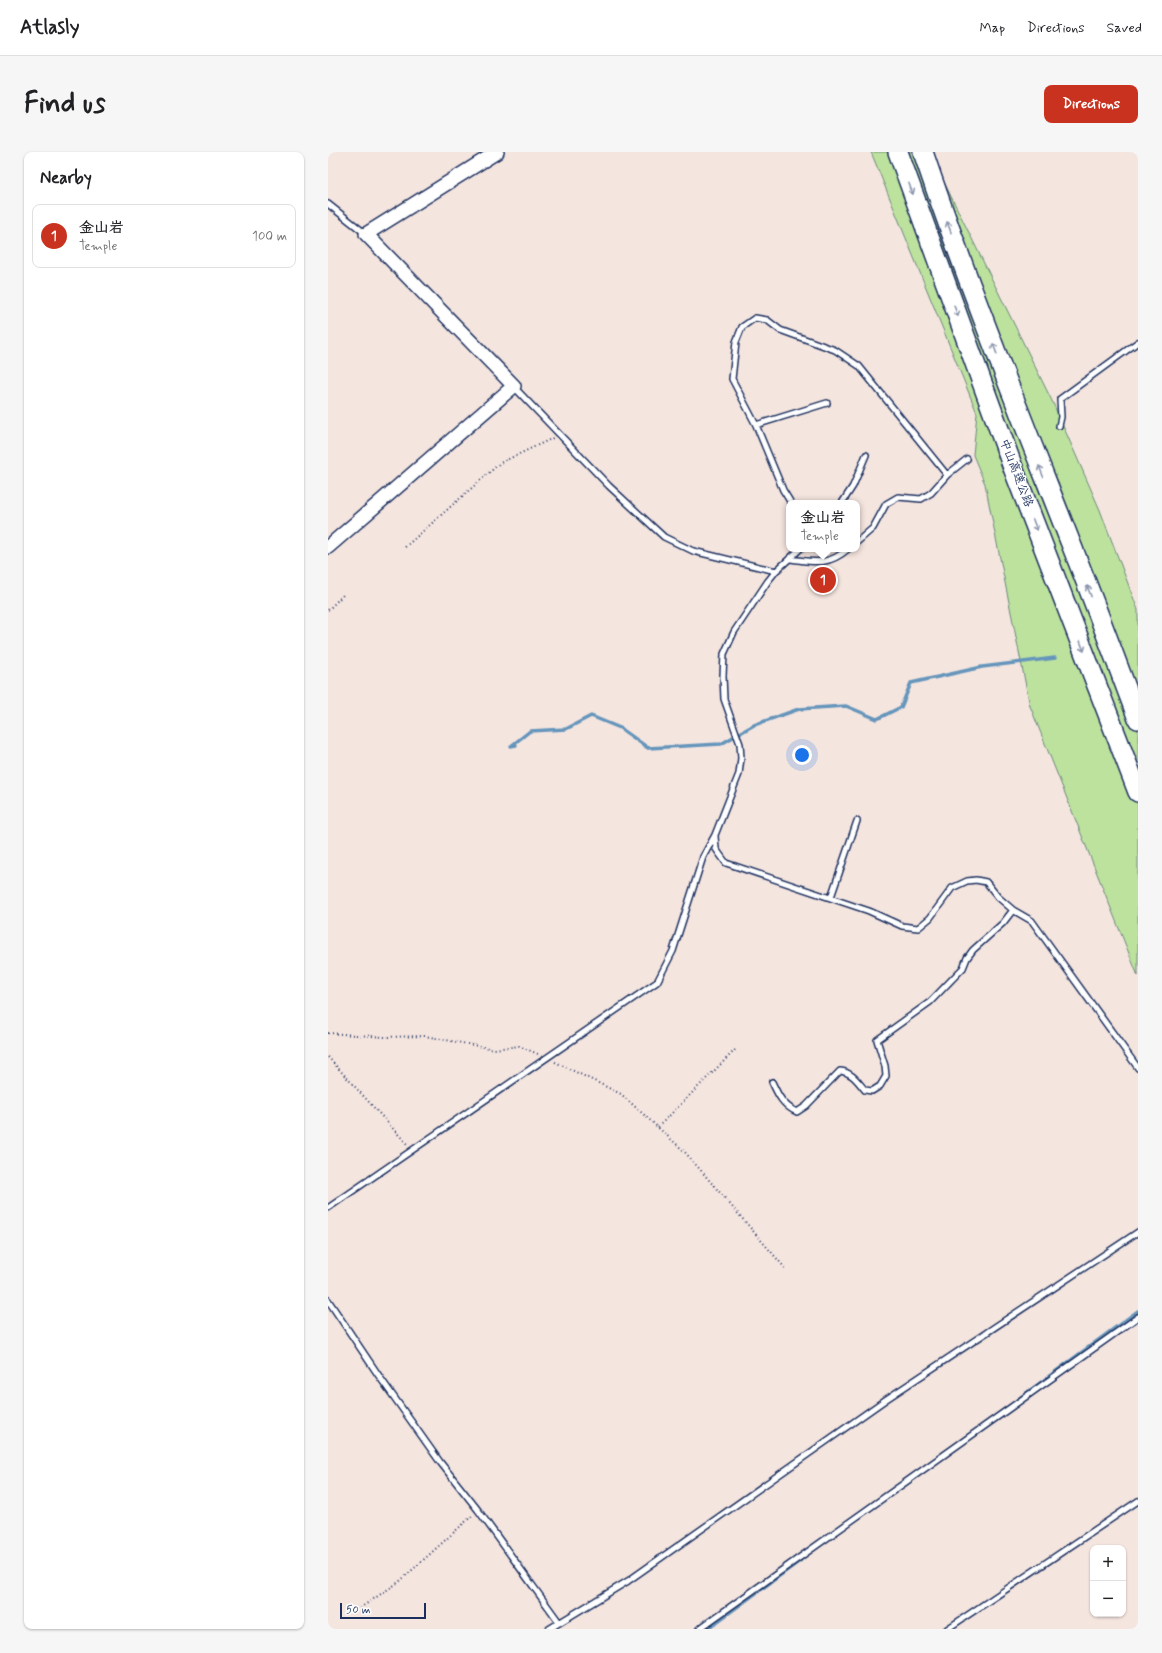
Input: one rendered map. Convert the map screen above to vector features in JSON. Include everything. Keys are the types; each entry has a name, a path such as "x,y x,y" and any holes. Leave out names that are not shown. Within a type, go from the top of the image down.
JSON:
{"highway":[{"name":"中山高速公路","path":"898,152 1015,473 1138,792"},
{"name":"中山高速公路","path":"923,152 938,197 1032,447 1075,554 1138,719"}],"street":[{"path":"328,547 514,386 366,234 497,152"}],"lane":[{"path":"328,204 366,234"},
{"path":"790,500 783,490 756,425 732,379 736,342 742,326 755,318 767,320 780,330 835,350 859,366 947,475"},
{"path":"1059,426 1061,417 1060,399 1138,342"},
{"path":"514,386 609,486 664,536 693,551 776,571"},
{"path":"756,425 827,403"},
{"path":"844,500 853,486 866,455"},
{"path":"860,539 872,528 886,504 898,497 921,499 931,493 947,475 967,459"},
{"path":"328,1208 657,982 673,951 703,857 715,835 739,774 741,758 740,744 724,699 722,676 724,654 734,632 745,614 776,571 797,552"},
{"path":"791,559 820,563 840,556 845,552"},
{"path":"830,897 857,821"},
{"path":"715,835 716,849 726,863 830,897 869,911 902,926 918,928 930,918 952,888 967,881 976,880 986,882 998,897 1013,910 1032,921 1138,1068"},
{"path":"772,1082 779,1096 788,1108 797,1112 806,1106 840,1071 847,1072 851,1075 865,1090 872,1091 880,1086 886,1076 885,1066 877,1040 930,1002 963,968 967,958 973,950 1003,923 1013,910"},
{"path":"549,1629 628,1581 885,1400 1138,1232"},
{"path":"328,1300 379,1376 440,1462 478,1510 559,1622"},
{"path":"699,1629 1138,1317"},
{"path":"947,1629 1138,1501"}],"path":[{"path":"405,547 500,463 561,434"},
{"path":"328,610 343,595"},
{"path":"328,1033 385,1037 425,1036 494,1049 519,1046 621,1094 684,1151 786,1268"},
{"path":"658,1127 736,1049"},
{"path":"328,1057 390,1123 412,1149"},
{"path":"360,1608 399,1582 478,1510"}],"green space":[{"path":"871,152 933,152 939,172 1053,403 1100,510 1138,610 1138,976 1030,706 985,484 973,455 977,413"}],"waterway":[{"path":"516,745 511,746 530,731 566,729 591,716 620,728 648,748 721,744 754,725 799,709 846,706 877,719 901,707 911,683 982,667 1055,658"},
{"path":"1017,1400 1138,1311"},
{"path":"707,1629 801,1560"}],"place":[{"name":"金山岩","path":"823,580"}]}
